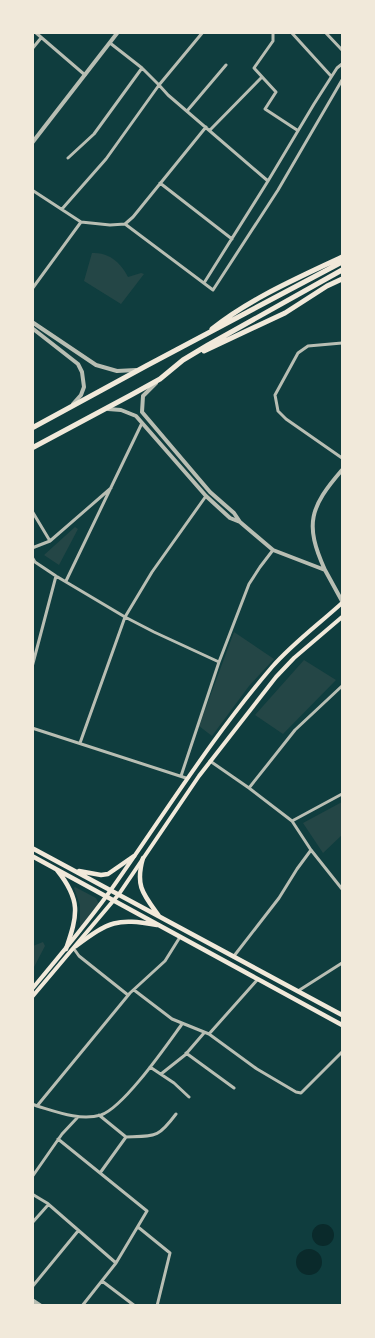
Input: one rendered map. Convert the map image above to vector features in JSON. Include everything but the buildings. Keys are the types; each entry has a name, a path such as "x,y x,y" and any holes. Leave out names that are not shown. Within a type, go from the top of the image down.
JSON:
{"highway":[{"path":"200,338 232,313 342,257"},
{"path":"32,428 342,262"},
{"path":"32,448 160,378 183,360 342,270"},
{"path":"183,360 285,313 327,286 342,279"}],"main road":[{"path":"32,989 106,896 186,778 273,666 342,602"},
{"path":"32,997 119,894 210,761 276,677 294,658 342,617"},
{"path":"32,848 342,1015"},
{"path":"32,856 342,1025"},
{"path":"76,871 101,875 108,874 134,856"},
{"path":"144,858 139,883 143,894 161,919"},
{"path":"55,867 68,884 75,903 76,911 73,927 66,948"},
{"path":"75,948 96,932 112,923 126,920 160,925"}],"street":[{"path":"35,32 85,75"},
{"path":"32,143 118,32"},
{"path":"62,209 106,158 159,85 204,32"},
{"path":"273,32 273,41 254,68 276,92 266,109 297,130"},
{"path":"291,32 332,76"},
{"path":"325,32 342,50"},
{"path":"32,48 41,38"},
{"path":"110,43 142,68 187,111 268,181"},
{"path":"204,283 336,68 342,64"},
{"path":"187,111 226,65"},
{"path":"68,158 94,134 142,68"},
{"path":"336,68 342,72"},
{"path":"210,130 262,77"},
{"path":"125,224 213,290 278,190 342,80"},
{"path":"32,190 81,222 110,225 125,224 133,217 206,127"},
{"path":"160,183 232,239"},
{"path":"32,288 81,222"},
{"path":"32,322 96,365 117,371 138,370"},
{"path":"32,328 78,364 82,372 84,387 81,395 70,408"},
{"path":"342,342 308,346 298,353 275,395 278,411 286,419 342,458"},
{"path":"160,378 143,396 142,412 210,492 234,513 240,522 273,550 325,570"},
{"path":"97,414 110,408 136,416 206,496 230,518 240,522"},
{"path":"66,581 142,422"},
{"path":"342,470 320,498 314,510 312,536 317,553 342,602"},
{"path":"32,548 50,541 112,487"},
{"path":"80,743 125,617 152,572 206,496"},
{"path":"32,511 50,541"},
{"path":"181,776 219,662 249,584 273,550"},
{"path":"32,557 35,562 56,576 125,617 219,662"},
{"path":"32,666 56,576"},
{"path":"249,788 295,730 342,686"},
{"path":"32,728 186,778"},
{"path":"210,761 292,821 311,850 342,890"},
{"path":"292,821 342,794"},
{"path":"234,956 279,898 311,850"},
{"path":"37,1106 128,995 165,961 180,937"},
{"path":"75,948 79,956 128,995"},
{"path":"298,991 342,963"},
{"path":"209,1034 258,979"},
{"path":"134,990 172,1019 209,1034 257,1070 296,1092 301,1093 342,1052"},
{"path":"32,1104 77,1117 99,1115 111,1110 150,1067 182,1024"},
{"path":"161,1074 186,1054 204,1033"},
{"path":"186,1054 234,1088"},
{"path":"150,1067 174,1083 189,1098"},
{"path":"99,1115 126,1137 158,1134 176,1114"},
{"path":"32,1176 58,1138 77,1117"},
{"path":"100,1173 126,1137"},
{"path":"58,1138 147,1211 116,1263 82,1306"},
{"path":"32,1194 48,1205 116,1263"},
{"path":"32,1223 48,1205"},
{"path":"138,1227 170,1252 157,1306"},
{"path":"32,1287 78,1231"},
{"path":"102,1281 135,1306"},
{"path":"32,1300 41,1306"}],"shaded area":[{"path":"92,253 104,254 114,259 128,277 141,273 144,274 121,304 84,281"},
{"path":"75,527 78,529 59,565 44,555"},
{"path":"234,632 274,659 249,686 212,736 199,726"},
{"path":"304,660 336,680 283,734 255,715"},
{"path":"342,802 342,835 323,853 303,823"},
{"path":"75,887 96,898 99,904 80,927 80,905"},
{"path":"43,942 45,946 33,969 33,946"},
{"path":"319,1224 327,1224 334,1231 334,1239 327,1246 319,1246 312,1239 312,1231"},
{"path":"309,1249 319,1252 322,1262 319,1272 309,1275 299,1272 296,1262 299,1252"}]}
